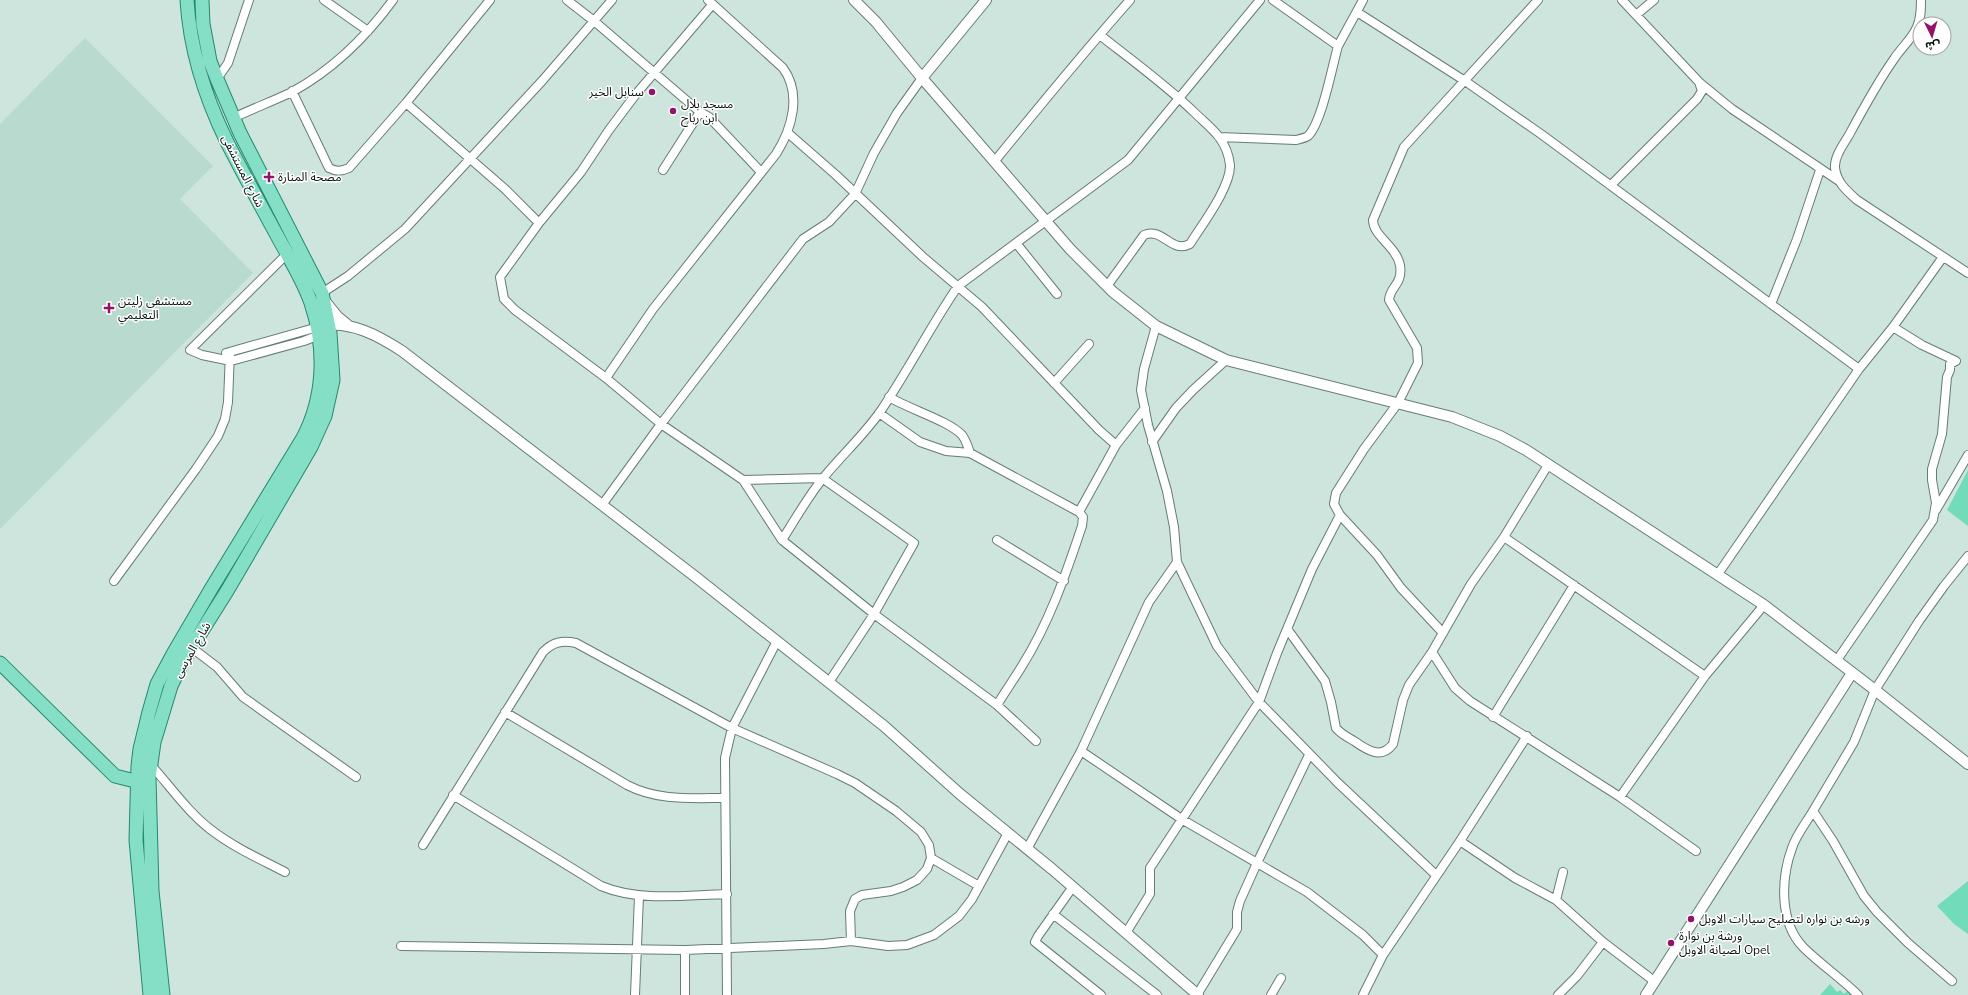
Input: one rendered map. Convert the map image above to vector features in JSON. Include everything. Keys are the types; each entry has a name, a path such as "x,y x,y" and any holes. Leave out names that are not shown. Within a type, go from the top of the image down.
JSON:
{"main road":[{"name":"شارع المستشفى","path":"187,0 188,27 196,61 206,93 227,141 287,254 324,330"},
{"name":"شارع المستشفى","path":"202,0 203,24 210,62 233,118 323,296 324,330"},
{"name":"شارع المرسى","path":"144,763 171,686 183,661 280,502 319,431 325,416 333,380 324,330"},
{"name":"شارع المرسى","path":"163,995 152,891 143,779 149,712 160,679 211,589 290,461 309,426 322,381 324,330"},
{"path":"0,663 112,773 126,788 137,807"},
{"path":"112,773 125,776 144,763"},
{"path":"112,773 125,780 143,779"},
{"name":"شارع المرسى","path":"143,779 137,807 136,840 150,995"}],"street":[{"path":"217,79 228,63 249,0"},
{"path":"324,0 368,31"},
{"path":"233,118 292,91 325,69 368,31 393,0"},
{"path":"567,0 594,21 700,112 709,117 761,172"},
{"path":"612,0 471,160 405,229 323,296 337,316 349,326 380,337 402,351 829,682 884,726 960,794 1028,849 1197,995 1238,929 1238,906 1309,754"},
{"path":"854,0 876,22 1045,221 1107,286 1156,326 1226,360 1452,417 1513,443 1764,605 1837,660 1968,764"},
{"path":"602,505 661,424 803,239 828,222 855,194 874,153 894,119 922,78 986,0"},
{"path":"994,162 1071,68 1101,36 1130,0"},
{"path":"782,540 822,478 852,447 879,413 924,345 940,314 958,286 1128,160 1260,0"},
{"path":"1273,0 1338,46"},
{"path":"1219,137 1296,140 1307,137 1314,127 1321,110 1338,46 1363,0"},
{"path":"1443,633 1406,594 1377,555 1340,515 1334,504 1336,493 1364,449 1398,403 1418,363 1419,355 1417,348 1389,300 1389,294 1399,282 1400,264 1394,249 1375,229 1372,220 1404,146 1538,0"},
{"path":"1622,0 1700,82 1732,109 1839,182 1857,200 1968,274"},
{"path":"1636,15 1654,0"},
{"path":"1839,182 1835,167 1838,154 1874,87 1899,51 1913,36 1921,15 1921,0"},
{"path":"292,91 330,168 338,171 349,168 406,104 487,1"},
{"path":"606,378 653,309 776,154 788,133 793,100 793,87 788,76 782,68 710,3 654,72 610,130 582,172 539,223 500,277 504,299 515,310 606,378 661,424 743,480 782,540 874,614 997,705 1036,741"},
{"path":"1357,12 1464,81 1610,185 1859,369"},
{"path":"1101,36 1179,97 1219,137 1226,148 1230,165 1228,177 1218,198 1190,244 1184,247 1178,247 1158,234 1149,233 1144,235 1107,286"},
{"path":"1610,185 1697,99 1702,91 1700,82"},
{"path":"406,104 505,189 539,223"},
{"path":"663,170 700,112"},
{"path":"788,133 923,257 982,307 1054,383 1116,445"},
{"path":"1771,304 1797,239 1820,170"},
{"path":"1016,243 1057,294"},
{"path":"287,254 190,350 202,355 231,361 304,341 324,330"},
{"path":"1718,574 1859,369 1893,327 1943,257"},
{"path":"214,357 324,330 349,326"},
{"path":"1156,326 1144,369 1141,390 1152,442 1167,491 1174,527 1177,562 1216,646 1259,702 1385,829 1436,875"},
{"path":"1893,327 1922,345 1956,361 1950,364 1950,370 1947,377 1942,434 1932,469 1936,511"},
{"path":"1054,383 1089,344"},
{"path":"114,581 196,469 218,436 227,411 231,361 230,352"},
{"path":"1152,442 1176,408 1193,390 1226,360"},
{"path":"889,397 950,426 962,435 970,453"},
{"path":"1079,512 1116,445 1145,408"},
{"path":"879,413 920,442 936,449 956,453 970,453 1079,512 1083,518 1082,526 1064,580 1033,647 997,705"},
{"path":"1837,660 1925,532 1968,455"},
{"path":"1288,630 1325,682 1330,695 1336,728 1369,751 1383,753 1389,750 1393,744 1403,700 1409,685 1432,652 1471,584 1504,537 1548,465"},
{"path":"743,480 822,478 914,543 874,614 829,682"},
{"path":"1126,933 1150,894 1150,868 1183,820 1259,702 1277,653 1288,630 1312,569 1340,515"},
{"path":"1504,537 1705,676"},
{"path":"997,540 1064,580"},
{"path":"1858,995 1803,946 1793,932 1786,912 1785,883 1792,847 1854,742 1875,690 1919,621 1968,556"},
{"path":"1028,849 1081,752 1149,602 1177,562"},
{"path":"1493,717 1574,585"},
{"path":"1620,797 1705,676 1764,605"},
{"path":"423,845 543,652 549,646 558,642 567,641 576,643 732,728 855,783 896,811 921,832 929,846 931,858 927,869 917,880 891,892 862,895 855,899 850,911 851,941"},
{"path":"727,995 728,948 725,758 732,728 777,641"},
{"path":"192,648 217,668 243,697 356,776"},
{"path":"1432,652 1455,688 1470,702 1527,736 1620,797 1696,851"},
{"path":"1646,995 1852,673"},
{"path":"505,712 638,790 670,798 725,798"},
{"path":"1363,995 1383,955 1460,841 1527,736"},
{"path":"1081,752 1183,820 1306,892 1336,913 1363,935 1383,955"},
{"path":"144,763 209,829 233,845 285,872"},
{"path":"453,795 601,886 619,893 639,896 726,894"},
{"path":"1813,811 1833,841 1864,896 1877,912 1908,943 1952,981"},
{"path":"402,946 685,950 824,944 851,941 897,946 925,939 942,930 959,916 972,900 1008,833"},
{"path":"1460,841 1515,878 1556,900 1603,942 1654,981"},
{"path":"931,858 979,886"},
{"path":"1556,900 1563,872"},
{"path":"1072,888 1036,939 1036,944 1101,995"},
{"path":"636,995 636,949 639,896"},
{"path":"1053,914 1157,995"},
{"path":"1558,995 1577,976 1603,942"},
{"path":"684,995 685,950"},
{"path":"1271,995 1281,978"}],"shaded area":[{"name":"مستشفى زليتن التعليمي","path":"85,38 213,166 180,199 253,273 0,529 0,124"}],"green space":[{"path":"1968,470 1968,526 1947,510"},
{"path":"1968,881 1968,934 1954,924 1937,906"},
{"path":"1830,984 1837,992 1840,990 1844,994 1848,990 1852,995 1820,995"}],"place":[{"name":"سنابل الخير","path":"652,92"},
{"name":"مسجد بلال ابن رباح","path":"673,111"},
{"name":"مصحة المنارة","path":"269,177"},
{"name":"مستشفى زليتن التعليمي","path":"109,308"},
{"name":"ورشه بن نواره لتصليح سيارات الاوبل","path":"1691,919"},
{"name":"ورشة بن نوارة لصيانة الاوبل Opel","path":"1671,943"}]}
